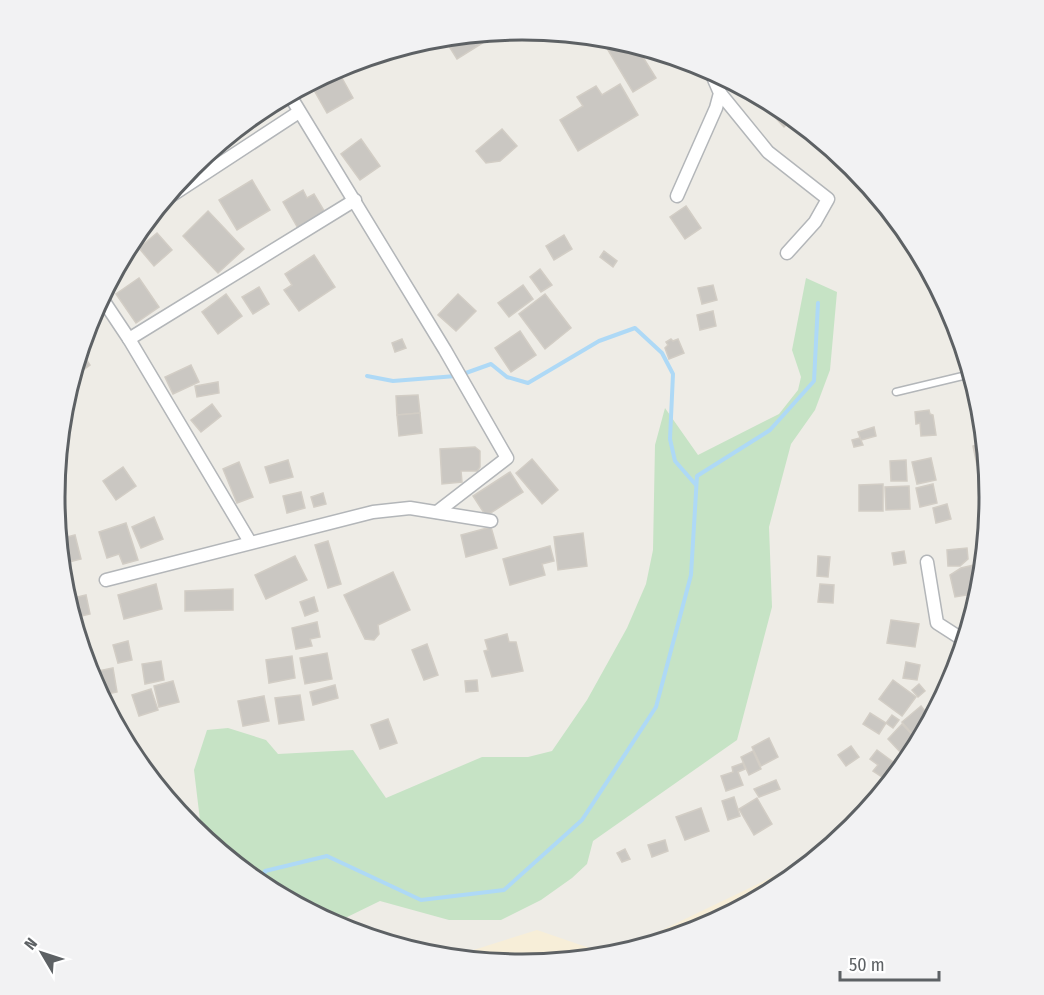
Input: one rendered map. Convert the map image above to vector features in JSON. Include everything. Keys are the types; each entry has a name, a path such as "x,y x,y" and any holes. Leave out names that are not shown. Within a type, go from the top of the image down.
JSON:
{"street":[{"path":"716,84 720,93 768,152 828,199 815,222 787,253"},
{"path":"677,196 716,108 720,93"},
{"path":"293,102 445,350 507,458 437,512"},
{"path":"190,183 299,112"},
{"path":"129,339 355,200"},
{"path":"107,306 250,542"},
{"path":"106,580 373,512 410,508 490,521"},
{"path":"927,562 937,623 957,636"}],"lane":[{"path":"896,392 962,376"}],"green space":[{"path":"806,278 837,292 830,370 815,410 791,444 769,527 772,607 737,740 593,841 587,864 572,878 541,900 501,920 449,920 380,901 344,919 293,893 268,877 244,860 200,822 194,770 207,730 228,728 266,740 278,754 353,750 386,798 482,757 528,757 552,751 587,700 627,628 646,584 653,550 655,445 665,408 698,455 779,414 798,390 801,377 792,350"}],"sand":[{"path":"784,871 750,893 697,920 649,936"},
{"path":"537,930 593,949 552,954 468,952"}],"building":[{"path":"484,42 457,59 449,46"},
{"path":"607,48 643,57 656,78 633,92"},
{"path":"342,78 353,98 327,113 314,91"},
{"path":"620,84 638,115 578,151 560,120 583,106 577,97 596,86 602,95"},
{"path":"502,129 517,146 500,161 486,163 476,151"},
{"path":"361,139 380,166 360,180 341,154"},
{"path":"252,180 270,210 237,230 219,200"},
{"path":"303,190 307,198 314,194 326,214 299,230 283,202"},
{"path":"686,206 701,228 685,239 670,217"},
{"path":"208,211 244,249 218,273 183,236"},
{"path":"157,233 172,250 154,266 140,247"},
{"path":"564,235 572,249 554,260 546,246"},
{"path":"604,251 617,261 613,267 600,257"},
{"path":"314,255 335,287 299,311 284,290 292,285 285,274"},
{"path":"540,269 552,285 541,292 530,277"},
{"path":"139,278 159,307 136,323 116,294"},
{"path":"523,285 533,299 509,317 498,303"},
{"path":"713,285 717,300 702,304 698,288"},
{"path":"259,287 269,304 253,314 242,297"},
{"path":"226,294 242,316 218,334 202,312"},
{"path":"458,294 476,311 456,331 438,315"},
{"path":"545,294 571,328 545,349 519,314"},
{"path":"713,311 716,326 700,330 697,315"},
{"path":"520,331 536,355 511,372 495,348"},
{"path":"402,339 406,348 395,352 392,343"},
{"path":"671,339 673,341 678,339 684,353 669,359 665,348 668,345 666,342"},
{"path":"86,360 90,365 84,370"},
{"path":"191,365 199,382 173,394 165,377"},
{"path":"218,382 219,393 197,397 195,386"},
{"path":"418,395 420,413 397,415 396,396"},
{"path":"212,404 221,416 201,432 191,420"},
{"path":"929,410 933,415 936,435 921,436 920,423 916,424 915,412"},
{"path":"420,413 422,433 399,436 397,415"},
{"path":"874,427 876,436 861,440 858,432"},
{"path":"860,438 863,445 854,447 852,440"},
{"path":"976,445 978,465 977,465 973,446"},
{"path":"475,447 480,451 480,467 477,471 461,471 462,482 442,484 440,449"},
{"path":"931,458 936,480 917,484 912,462"},
{"path":"532,459 558,490 542,504 516,473"},
{"path":"288,460 293,477 270,483 265,467"},
{"path":"906,460 907,481 891,481 890,461"},
{"path":"239,462 253,497 237,503 223,469"},
{"path":"123,467 136,486 116,500 103,481"},
{"path":"510,472 523,492 486,516 473,496"},
{"path":"883,484 883,511 859,511 859,485"},
{"path":"933,484 937,503 920,507 916,488"},
{"path":"909,486 910,509 886,510 885,487"},
{"path":"301,492 305,508 287,513 283,496"},
{"path":"323,493 326,504 314,507 311,497"},
{"path":"947,504 951,519 936,523 933,508"},
{"path":"154,517 163,539 141,548 132,527"},
{"path":"126,523 138,560 123,564 119,554 107,558 99,532"},
{"path":"491,527 497,548 466,557 461,535"},
{"path":"583,533 587,566 558,570 554,537"},
{"path":"75,535 81,559 70,562 67,537"},
{"path":"328,541 341,584 328,588 315,545"},
{"path":"550,546 554,561 542,564 545,575 510,585 503,559"},
{"path":"967,548 968,559 960,566 948,566 947,550"},
{"path":"904,551 906,563 894,565 892,553"},
{"path":"295,556 307,580 266,599 255,575"},
{"path":"818,556 830,557 828,577 817,576"},
{"path":"974,565 968,595 955,597 950,575 961,568"},
{"path":"393,572 410,610 378,625 379,634 374,640 365,639 344,595"},
{"path":"156,584 162,609 124,619 118,595"},
{"path":"820,584 834,585 833,603 818,602"},
{"path":"233,589 233,610 185,611 185,591"},
{"path":"86,595 90,614 81,616 76,597"},
{"path":"314,597 318,611 305,616 300,602"},
{"path":"891,620 919,624 915,647 887,643"},
{"path":"317,622 320,637 310,639 312,646 296,649 292,628"},
{"path":"507,634 509,642 516,642 523,671 492,677 484,651 488,650 485,640"},
{"path":"128,641 132,660 118,663 113,645"},
{"path":"427,644 438,675 424,680 412,650"},
{"path":"327,653 332,679 305,684 300,658"},
{"path":"292,656 295,678 269,683 266,660"},
{"path":"161,661 164,680 145,684 142,664"},
{"path":"906,662 920,665 917,680 903,678"},
{"path":"113,668 117,692 109,694 99,671"},
{"path":"477,680 478,691 466,692 465,681"},
{"path":"893,680 916,697 902,716 879,699"},
{"path":"173,681 179,702 159,707 154,686"},
{"path":"919,684 925,691 918,697 912,690"},
{"path":"335,685 338,698 313,705 310,692"},
{"path":"151,689 158,710 139,716 132,695"},
{"path":"300,695 304,720 279,724 275,698"},
{"path":"264,696 269,721 243,726 238,701"},
{"path":"921,706 926,712 913,734 902,722"},
{"path":"870,713 886,723 879,734 863,724"},
{"path":"892,715 899,720 893,728 886,723"},
{"path":"388,719 397,743 380,749 371,725"},
{"path":"902,724 912,735 901,753 888,739"},
{"path":"769,738 778,757 761,766 752,747"},
{"path":"851,746 859,757 846,766 838,755"},
{"path":"877,750 893,762 882,777 873,771 878,765 870,759"},
{"path":"753,751 761,769 749,775 741,757"},
{"path":"743,763 745,769 738,772 743,785 726,791 721,776 733,772 732,767"},
{"path":"776,780 780,789 759,797 754,789"},
{"path":"734,797 740,816 728,820 722,801"},
{"path":"757,798 772,824 754,835 739,809"},
{"path":"701,808 709,831 685,840 676,817"},
{"path":"665,840 668,851 652,857 648,845"},
{"path":"625,849 630,859 622,862 617,853"}],"waterway":[{"path":"264,874 265,871 327,856 421,900 504,890 582,820 656,707 691,575 697,476 770,430 814,381 818,303"},
{"path":"463,374 491,364 507,377 528,383 599,341 635,328 662,353 673,374 670,439 675,461 696,485"},
{"path":"367,376 393,381 456,376"}]}
